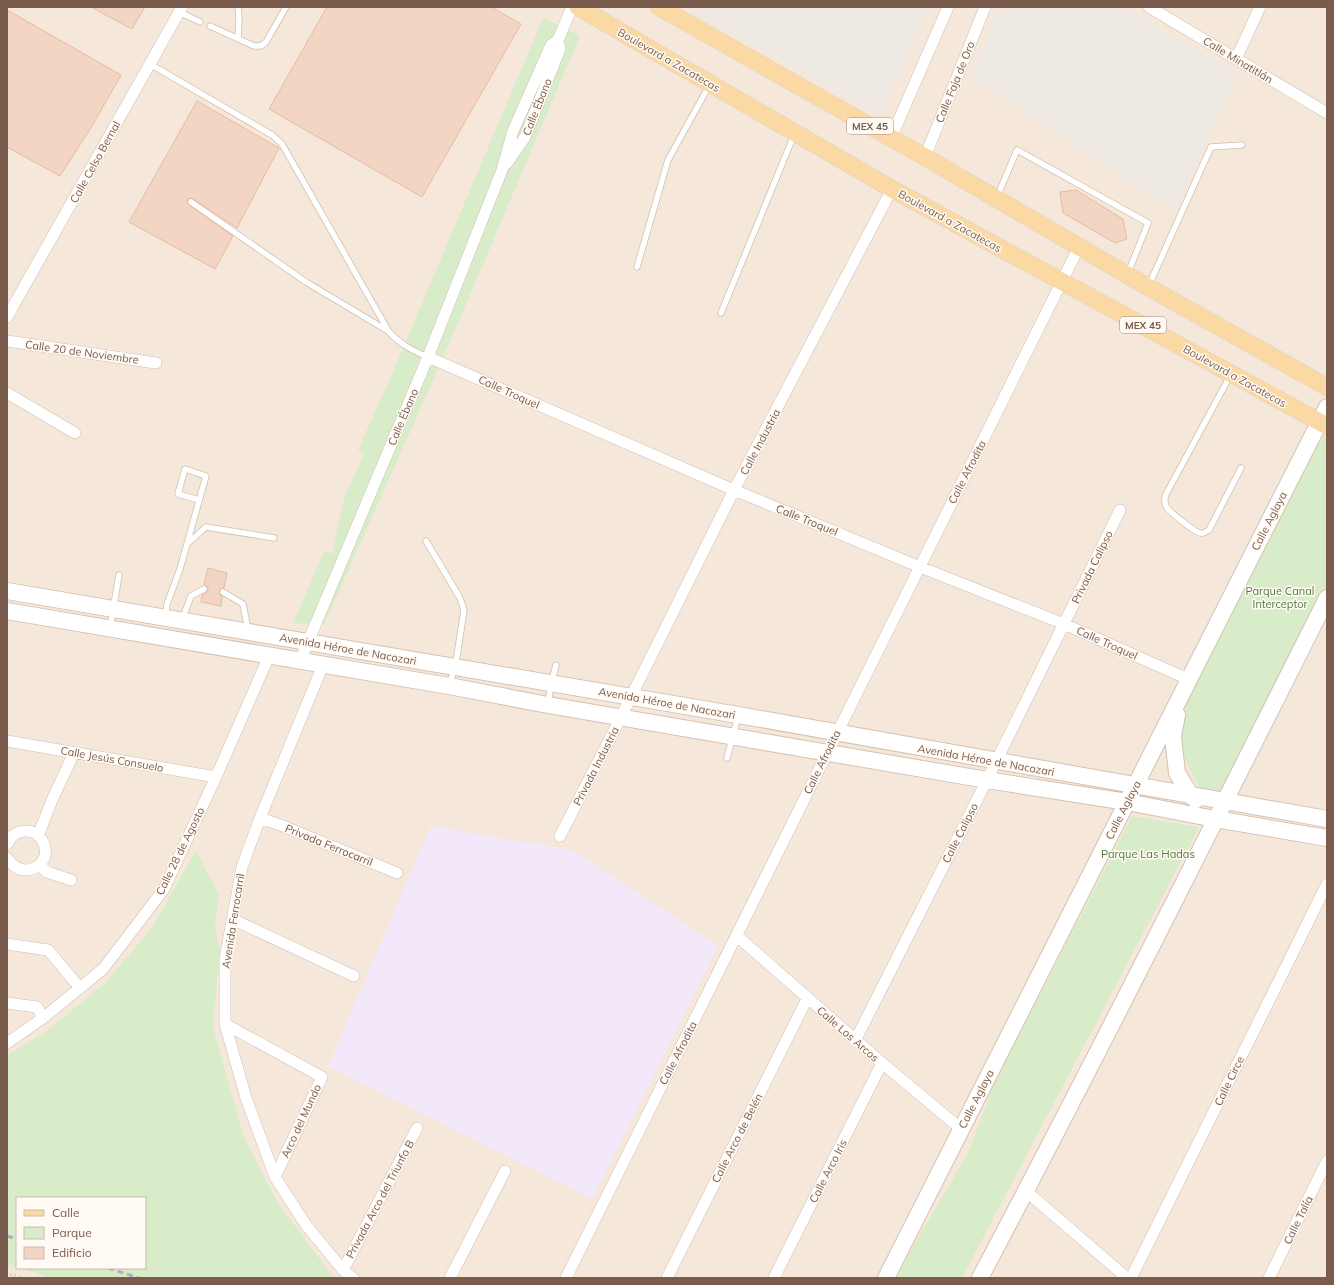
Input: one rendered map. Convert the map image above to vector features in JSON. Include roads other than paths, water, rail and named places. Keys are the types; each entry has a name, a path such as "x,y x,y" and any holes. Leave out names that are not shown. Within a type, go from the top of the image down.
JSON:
{"main road":[{"name":"Boulevard a Zacatecas","path":"578,7 892,189 1323,424"},
{"name":"MEX 45","path":"659,7 925,157 1148,287 1327,387"},
{"name":"Calle Aglaya","path":"886,1278 1185,686 1323,424 1327,407"},
{"name":"Avenida Héroe de Nacozari","path":"7,591 738,715 836,734 1327,819"},
{"path":"980,1278 1156,938 1327,598"},
{"name":"Avenida Héroe de Nacozari","path":"7,611 450,686 548,705 987,780 1127,802 1327,838"},
{"path":"1185,686 1172,736 1177,773 1192,796 1215,819"}],"street":[{"name":"Calle Ébano","path":"300,661 428,357 502,170 525,137 560,49 558,40 572,7"},
{"path":"891,138 948,7"},
{"name":"Calle Faja de Oro","path":"925,157 985,7"},
{"name":"Calle Minatitlán","path":"1149,7 1327,113"},
{"path":"1236,59 1260,7"},
{"name":"Calle Celso Bernal","path":"7,317 181,10"},
{"name":"Calle Industria","path":"631,697 734,490 892,189"},
{"name":"Calle Afrodita","path":"566,1278 1080,247"},
{"name":"Calle 20 de Noviembre","path":"7,341 156,363"},
{"name":"Calle Troquel","path":"428,357 734,490 920,567 1064,624 1185,686"},
{"path":"7,393 75,433"},
{"name":"Privada Calipso","path":"1064,624 1120,510"},
{"name":"Calle Calipso","path":"855,1041 1064,624"},
{"name":"Calle 28 de Agosto","path":"7,1043 43,1018 103,969 164,889 216,777 269,656"},
{"name":"Avenida Ferrocarril","path":"323,665 260,818 242,867 225,959 225,1024 246,1098 275,1177 306,1225 343,1270 352,1278"},
{"name":"Privada Industria","path":"560,836 631,697"},
{"name":"Calle Jesús Consuelo","path":"7,741 216,777"},
{"path":"38,836 52,800 74,753"},
{"name":"Privada Ferrocarril","path":"260,818 284,826 397,873"},
{"path":"7,844 10,838 16,834 22,831 29,831 38,836 44,842 45,848 45,855 39,866 28,870 11,867 7,858"},
{"path":"39,866 47,872 71,880"},
{"name":"Calle Circe","path":"1131,1278 1327,884"},
{"path":"232,919 354,976"},
{"name":"Calle Los Arcos","path":"737,936 855,1041 961,1129"},
{"path":"7,944 48,950 80,988"},
{"name":"Calle Arco de Belén","path":"668,1278 807,999"},
{"path":"7,1003 37,1007 43,1018"},
{"name":"Arco del Mundo","path":"225,1024 322,1077 275,1177"},
{"name":"Calle Arco Iris","path":"774,1278 882,1064"},
{"name":"Privada Arco del Triunfo B","path":"343,1270 417,1128"},
{"name":"Calle Talía","path":"1269,1278 1327,1161"},
{"path":"450,1278 505,1171"},
{"path":"1026,1191 1128,1278"}],"lane":[{"path":"238,7 238,39"},
{"path":"210,26 254,46 261,46 266,42 286,7"},
{"path":"181,10 200,22"},
{"path":"150,64 272,135 282,144 389,332"},
{"path":"637,267 668,160 710,84"},
{"path":"721,313 795,133"},
{"path":"1148,287 1211,147 1242,146"},
{"path":"996,199 1016,150 1148,222 1127,275"},
{"path":"191,202 306,282 389,332 400,343 412,351 428,357"},
{"path":"1231,374 1165,496 1167,508 1193,529 1200,533 1205,533 1209,530 1241,468"},
{"path":"165,618 167,604 187,544 206,476 185,469 178,494 199,500"},
{"path":"187,544 206,527 274,538"},
{"path":"426,541 460,598 464,610 457,656 453,667 450,686"},
{"path":"110,628 119,575"},
{"path":"181,621 191,596 204,589"},
{"path":"223,592 243,604 249,632"},
{"path":"548,705 556,665"},
{"path":"727,758 738,715"}],"railway":[{"path":"7,1236 16,1239"},
{"path":"111,1269 139,1278"}],"park label":[{"name":"Parque Canal Interceptor","path":"1280,597"},
{"name":"Parque Las Hadas","path":"1148,854"}]}
